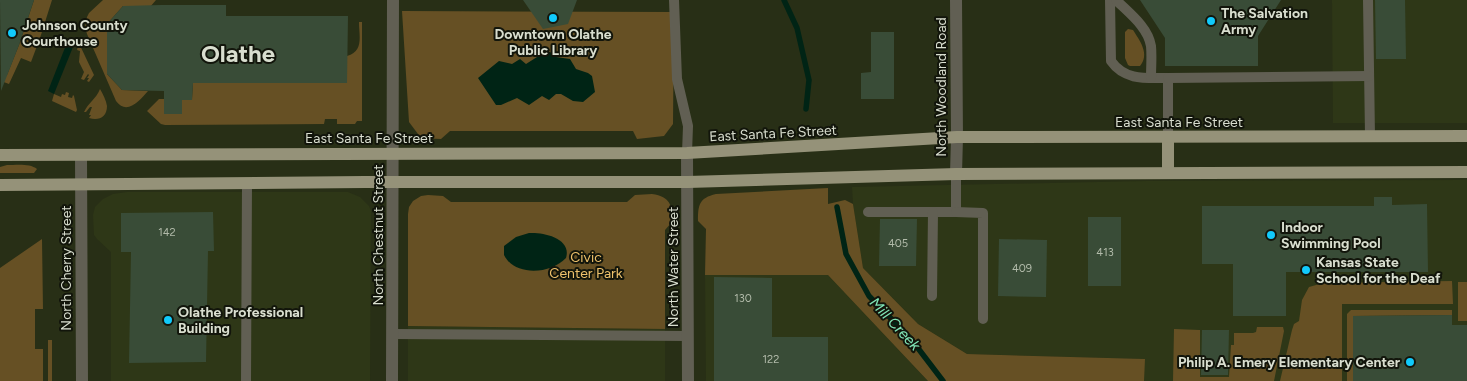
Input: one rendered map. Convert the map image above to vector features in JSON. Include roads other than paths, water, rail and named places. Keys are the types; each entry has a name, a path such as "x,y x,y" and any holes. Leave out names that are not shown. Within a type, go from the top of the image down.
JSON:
{"main road":[{"name":"East Santa Fe Street","path":"0,155 687,153 957,138 1467,136"},
{"path":"1168,137 1168,173"},
{"path":"0,185 688,182 956,174 1467,172"}],"street":[{"name":"North Chestnut Street","path":"392,0 392,381"},
{"name":"North Woodland Road","path":"956,0 956,174"},
{"name":"North Water Street","path":"687,153 688,381"},
{"name":"North Cherry Street","path":"81,155 82,381"}],"lane":[{"path":"674,0 677,79 688,126 687,153"},
{"path":"1110,0 1111,61 1117,70 1134,77 1369,76"},
{"path":"1116,0 1138,21 1147,35 1151,45 1152,78"},
{"path":"1368,0 1370,136"},
{"path":"1168,78 1168,137"},
{"path":"956,174 956,212"},
{"path":"246,381 247,183"},
{"path":"868,212 983,213 983,319"},
{"path":"932,296 933,212"},
{"path":"393,334 688,336"}],"waterway":[{"name":"Mill Creek","path":"784,0 797,28 809,80 806,109"},
{"name":"Mill Creek","path":"837,207 846,254 869,296 911,339 943,381"}],"place":[{"name":"Downtown Olathe Public Library","path":"553,18"},
{"name":"The Salvation Army","path":"1211,21"},
{"name":"Johnson County Courthouse","path":"12,33"},
{"name":"Indoor Swimming Pool","path":"1271,235"},
{"name":"Kansas State School for the Deaf","path":"1306,270"},
{"name":"Olathe Professional Building","path":"168,320"},
{"name":"Philip A. Emery Elementary Center","path":"1410,362"}],"district":[{"name":"Olathe","path":"238,54"}],"park label":[{"name":"Civic Center Park","path":"586,266"}]}
